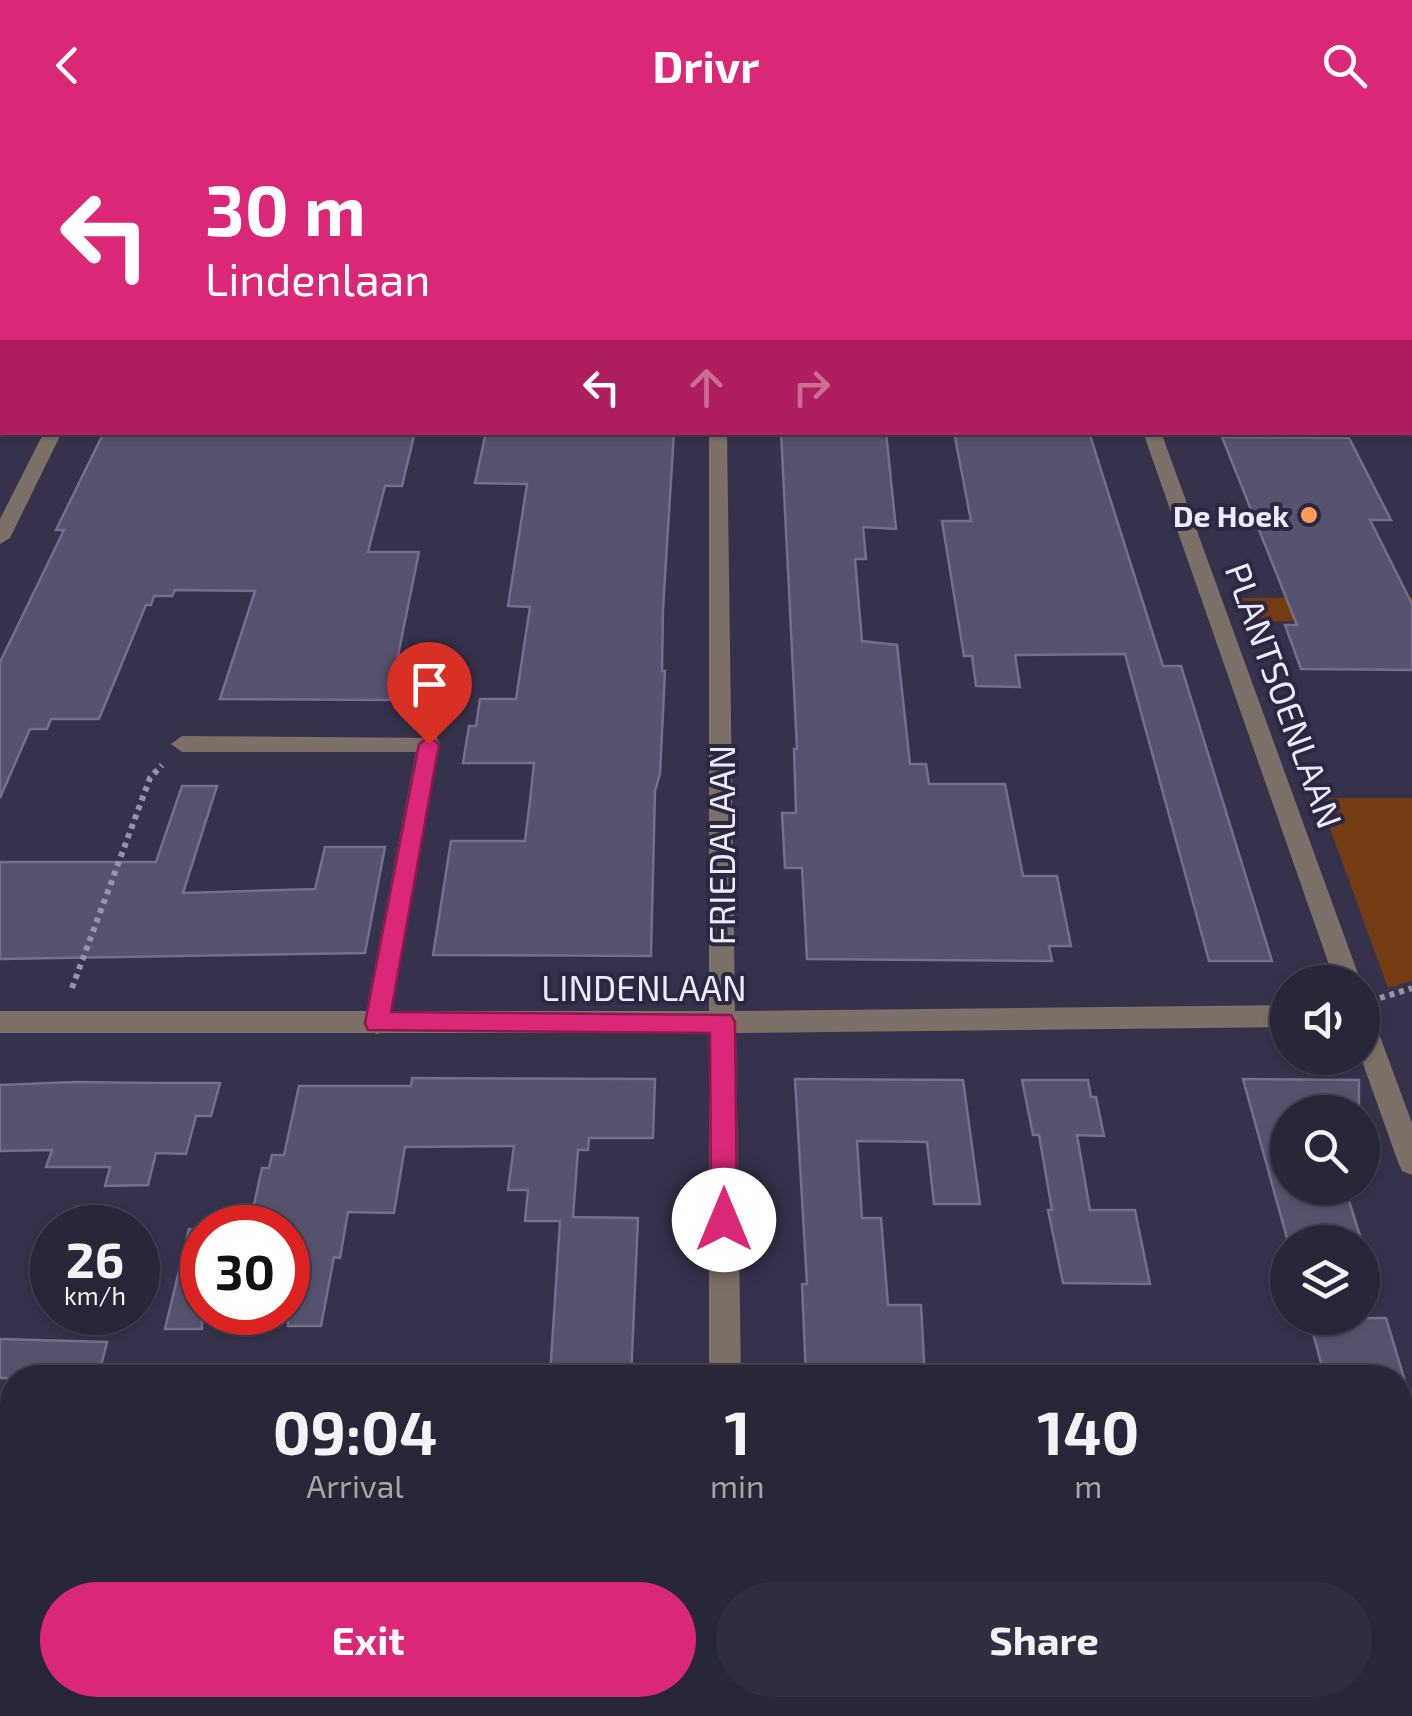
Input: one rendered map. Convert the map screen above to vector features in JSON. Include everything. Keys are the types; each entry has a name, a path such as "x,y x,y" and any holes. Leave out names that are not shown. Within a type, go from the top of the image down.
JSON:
{"main road":[{"path":"0,130 77,130"}],"street":[{"path":"0,538 52,435"},
{"name":"FRIEDALAAN","path":"718,435 725,1365"},
{"name":"PLANTSOENLAAN","path":"1153,435 1342,965"},
{"path":"182,744 429,744 377,1023"},
{"name":"LINDENLAAN","path":"0,1022 722,1022 1270,1016"},
{"path":"1380,1073 1412,1162"}],"path":[{"path":"60,1022 150,778 182,744"}],"shaded area":[{"path":"1412,597 1412,622 1250,621 1240,598"},
{"path":"1319,798 1412,798 1412,981 1388,988"}],"building":[{"path":"103,435 414,435 402,486 385,486 368,552 419,552 389,700 220,699 255,591 175,590 172,596 154,596 151,605 146,605 99,719 51,719 47,729 30,729 0,798 0,662 64,530 56,530"},
{"path":"485,435 674,435 663,609 665,671 660,774 655,791 651,956 433,955 451,841 525,841 534,763 463,763 469,726 476,726 480,699 516,699 530,607 508,606 527,484 475,483"},
{"path":"781,435 886,435 896,529 863,527 866,559 855,559 862,641 897,645 910,764 926,764 929,784 1005,784 1023,876 1057,876 1071,946 1049,946 1052,961 807,959 802,868 785,868 782,813 796,813 797,749"},
{"path":"955,435 1090,435 1163,666 1181,666 1272,961 1209,961 1125,654 1015,655 1020,687 976,686 972,656 964,656 942,521 971,521"},
{"path":"1222,437 1349,438 1391,520 1370,520 1412,604 1412,670 1301,669 1285,625 1297,625"},
{"path":"182,786 217,786 183,893 315,889 325,847 385,847 365,953 0,959 0,862 156,862"},
{"path":"412,1078 655,1079 653,1138 589,1138 588,1150 578,1150 573,1217 638,1218 632,1365 551,1365 560,1221 525,1221 528,1190 508,1190 514,1146 405,1147 394,1213 348,1212 340,1258 334,1257 321,1326 310,1326 310,1205 254,1205 262,1168 269,1168 272,1155 284,1155 299,1086 411,1086"},
{"path":"795,1079 963,1080 980,1204 934,1204 927,1142 857,1141 862,1218 881,1218 888,1305 921,1305 924,1365 805,1365 802,1284 807,1284"},
{"path":"1243,1079 1359,1080 1359,1095 1270,1095 1270,1177"},
{"path":"1022,1080 1088,1080 1091,1097 1096,1097 1104,1136 1077,1135 1090,1210 1135,1210 1150,1284 1063,1283 1048,1210 1052,1210 1039,1135 1033,1135"},
{"path":"220,1083 211,1116 196,1116 186,1154 156,1153 148,1185 105,1186 110,1167 46,1167 52,1150 0,1151 0,1085"},
{"path":"1278,1205 1350,1205 1357,1225 1283,1225"},
{"path":"180,1266 180,1329 165,1329"},
{"path":"1380,1318 1386,1318 1400,1365 1322,1365 1314,1335 1380,1335"},
{"path":"0,1339 107,1342 101,1365 0,1365"}],"place":[{"name":"De Hoek","path":"1309,515"}],"route":[{"path":"429,744 377,1023 722,1022 724,1220"}]}
